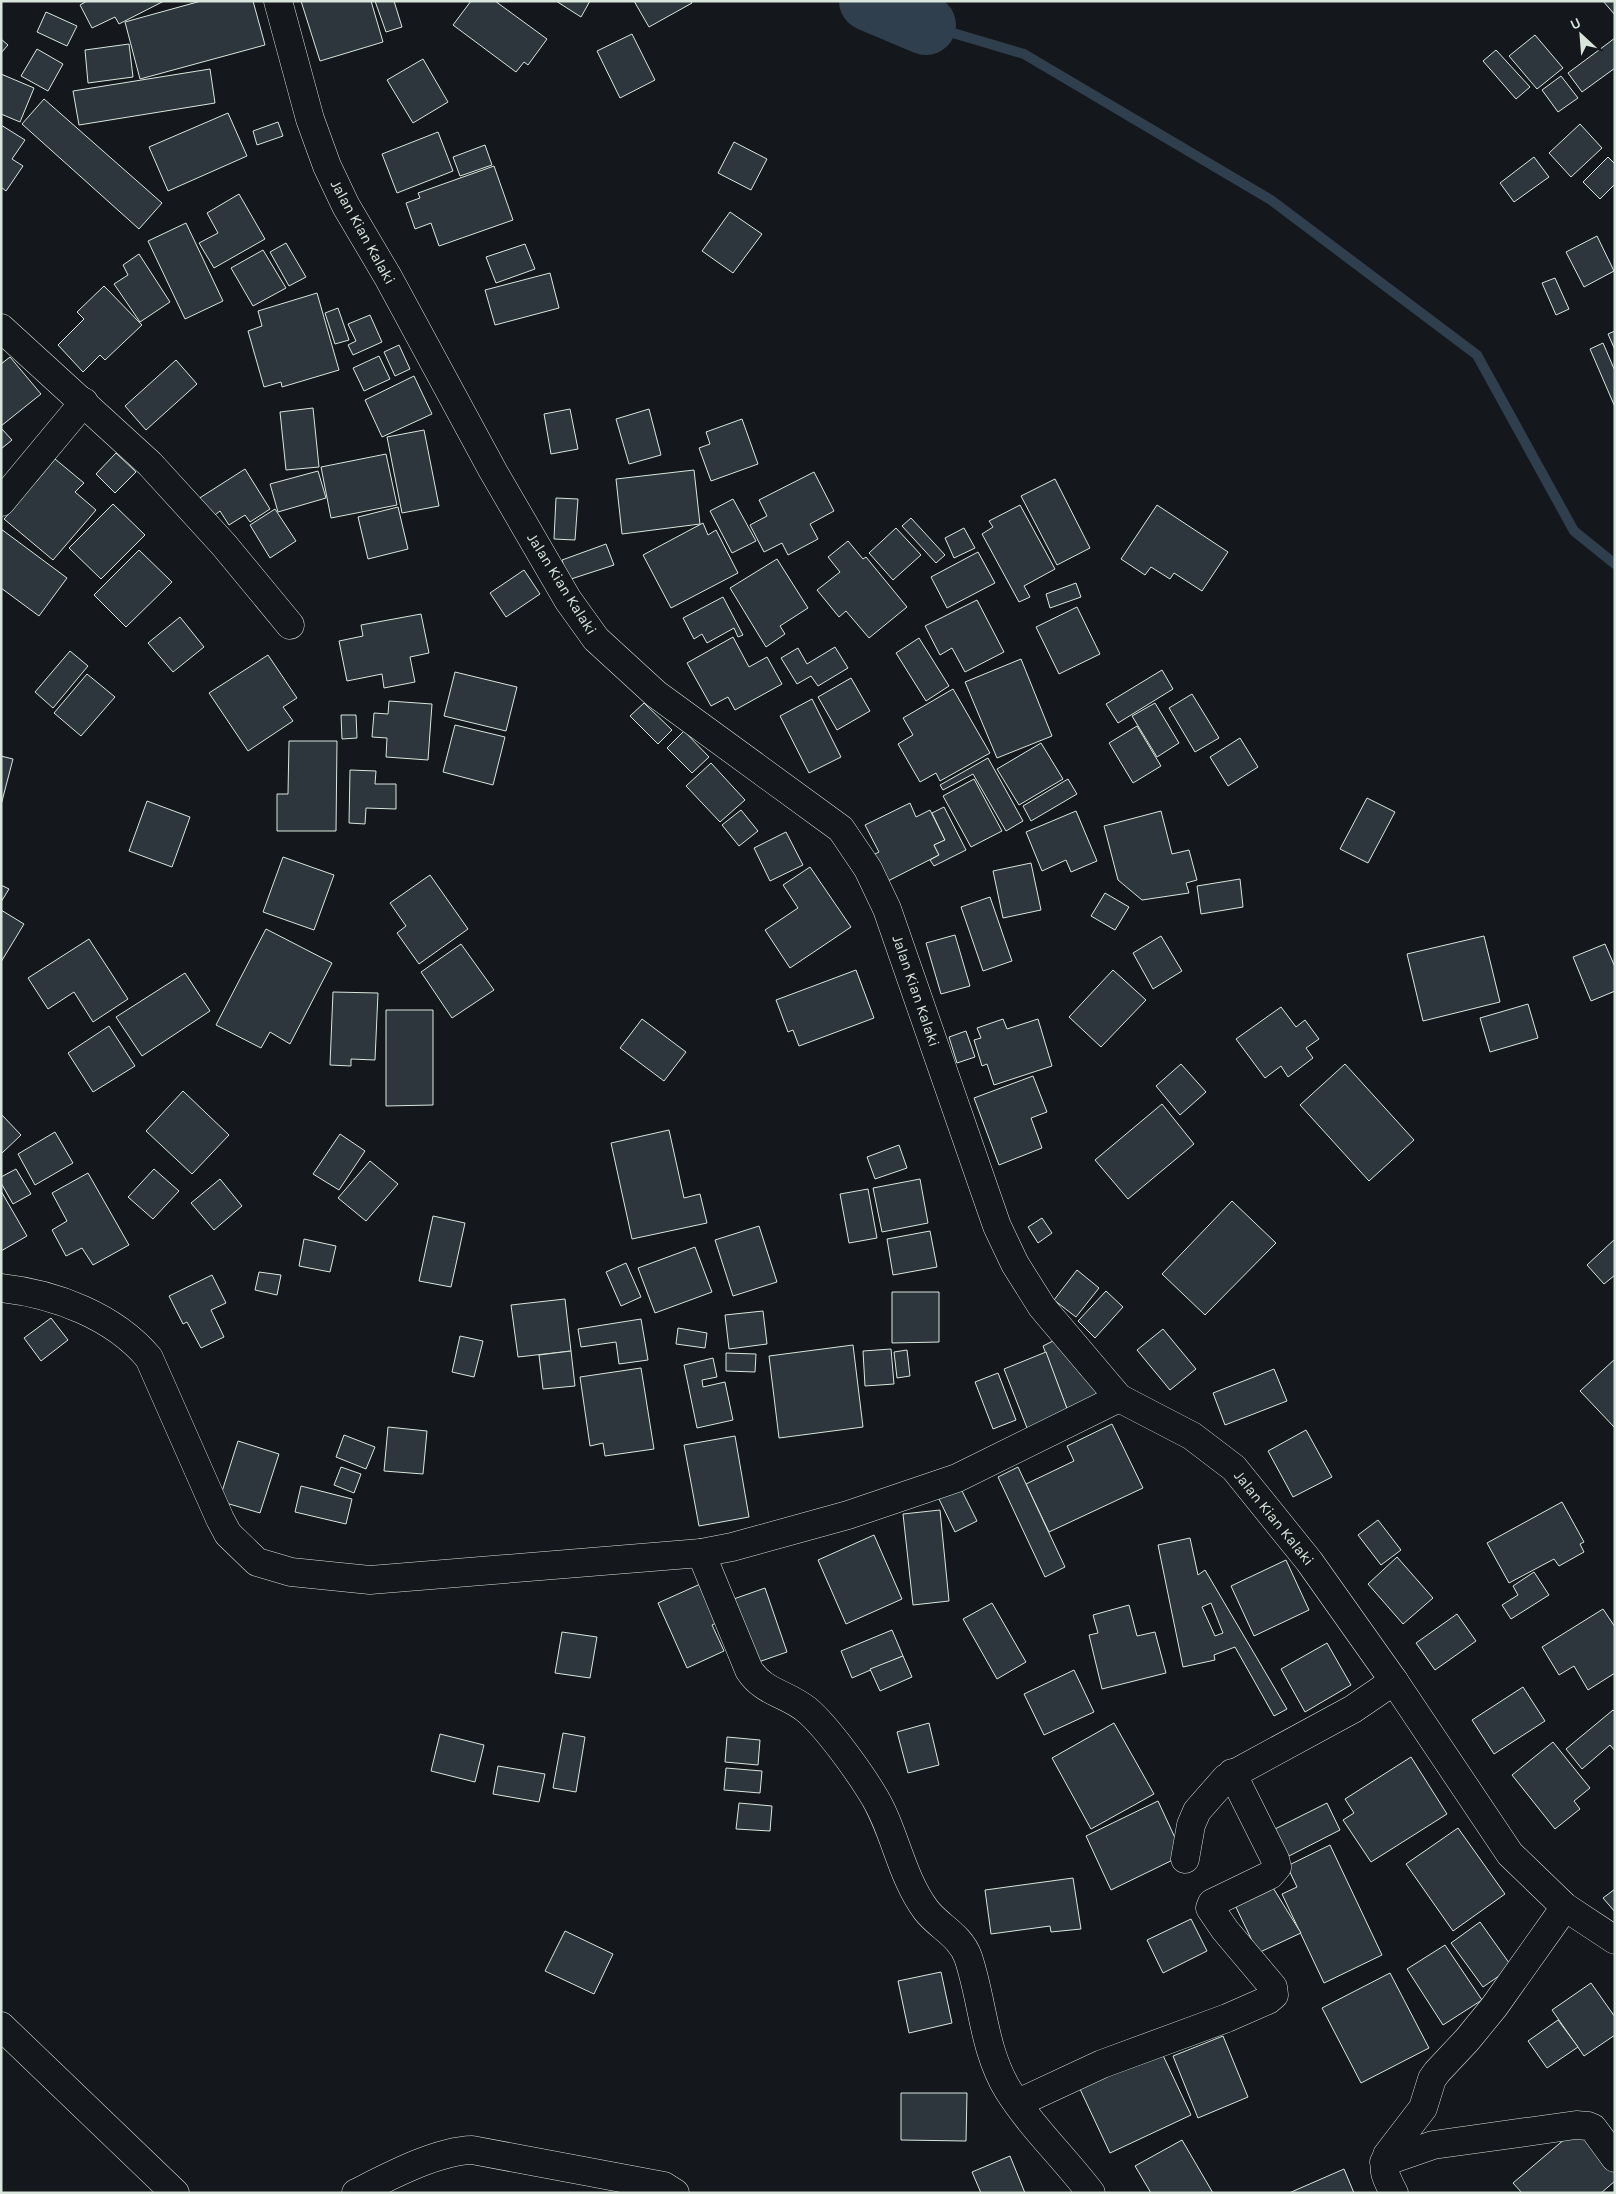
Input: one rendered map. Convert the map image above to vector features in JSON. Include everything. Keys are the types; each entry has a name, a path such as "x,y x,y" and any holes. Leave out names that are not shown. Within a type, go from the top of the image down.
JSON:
{"street":[{"name":"Jalan Kian Kalaki","path":"278,1 310,119 326,166 346,206 388,277 493,471 568,600 596,639 656,694 841,829 868,869 887,909 994,1218 1015,1264 1042,1307 1120,1398 1192,1436 1234,1468 1309,1562 1394,1681 1496,1836 1516,1860 1565,1906 1615,1940"},
{"path":"1,328 150,464 224,546 290,625"},
{"path":"1,502 84,402"},
{"path":"1,1288 26,1291 81,1308 135,1342 149,1358 228,1534 257,1562 291,1572 370,1580 701,1553 732,1547 848,1515 957,1478 1120,1398"},
{"path":"701,1553 749,1670 757,1682 789,1698 807,1711 836,1742 878,1804 915,1890 926,1909 961,1943 972,1971 992,2056 1008,2089 1034,2127 1091,2193"},
{"path":"1185,1859 1191,1825 1197,1811 1215,1789 1232,1774 1353,1709 1394,1681"},
{"path":"1018,2103 1102,2064 1228,2018 1268,2000 1274,1995 1273,1987 1225,1930 1210,1908 1212,1903 1270,1875 1277,1867 1275,1859 1232,1774"},
{"path":"1394,2193 1383,2170 1384,2162 1387,2155 1423,2108 1432,2079 1494,2007 1565,1906"},
{"path":"1,2026 175,2193"},
{"path":"1384,2162 1433,2145 1576,2125 1592,2128 1615,2158"},
{"path":"356,2193 390,2176 446,2154 472,2150 664,2186 675,2193"}],"building":[{"path":"87,1 164,1 119,24 115,17 92,28 80,5"},
{"path":"201,1 253,1 265,45 140,79 125,22"},
{"path":"301,1 371,1 383,42 320,61"},
{"path":"375,1 394,1 402,27 386,32"},
{"path":"471,1 495,1 547,39 528,65 524,62 516,72 453,25"},
{"path":"556,1 590,1 581,17"},
{"path":"634,1 691,1 692,3 649,27"},
{"path":"1603,1 1615,1 1615,15"},
{"path":"46,12 77,26 67,46 37,32"},
{"path":"632,34 655,80 620,98 597,51"},
{"path":"1535,35 1563,68 1537,89 1509,56"},
{"path":"1615,38 1615,68 1582,92 1568,73"},
{"path":"1,39 8,45 1,53"},
{"path":"129,44 133,77 88,83 85,50"},
{"path":"37,49 63,64 48,91 21,76"},
{"path":"1496,50 1530,87 1516,99 1483,61"},
{"path":"423,59 448,102 413,123 387,80"},
{"path":"210,69 215,103 79,125 73,91"},
{"path":"1,74 34,88 20,122 1,114"},
{"path":"1561,76 1578,98 1558,112 1542,90"},
{"path":"44,99 162,203 139,229 22,124"},
{"path":"228,113 247,156 168,191 149,147"},
{"path":"278,122 283,136 257,145 253,131"},
{"path":"1580,124 1602,148 1571,177 1549,153"},
{"path":"1,125 25,140 12,159 23,166 6,191 1,187"},
{"path":"438,132 453,171 397,193 382,154"},
{"path":"734,142 767,159 751,190 718,173"},
{"path":"485,145 492,165 460,176 453,157"},
{"path":"1534,157 1549,177 1514,202 1500,183"},
{"path":"1608,157 1615,164 1615,184 1600,199 1583,182"},
{"path":"494,166 513,220 439,246 431,223 415,229 406,203 420,198 418,193"},
{"path":"239,194 265,239 214,268 199,243 218,233 207,213"},
{"path":"730,212 762,234 733,273 702,251"},
{"path":"186,223 223,301 185,319 148,241"},
{"path":"1597,236 1614,271 1584,287 1566,252"},
{"path":"286,243 306,277 289,286 270,252"},
{"path":"525,244 535,269 496,283 486,257"},
{"path":"263,250 286,288 253,306 231,268"},
{"path":"139,254 170,302 140,322 114,284 128,275 123,265"},
{"path":"550,273 559,308 495,325 485,290"},
{"path":"1555,278 1569,309 1556,315 1542,283"},
{"path":"104,286 142,325 105,360 100,355 83,372 58,345 84,319 77,312"},
{"path":"317,293 339,370 282,387 281,382 264,387 248,331 262,326 258,311"},
{"path":"338,308 349,340 335,344 325,313"},
{"path":"370,315 382,342 353,355 348,345 356,341 348,324"},
{"path":"1615,331 1615,350 1608,334"},
{"path":"1603,343 1615,371 1615,407 1590,349"},
{"path":"399,345 410,369 395,376 384,352"},
{"path":"379,356 390,379 364,391 353,368"},
{"path":"10,357 41,394 1,426 1,364"},
{"path":"176,360 197,384 146,430 125,406"},
{"path":"414,376 432,414 382,437 365,400"},
{"path":"313,408 319,467 286,470 280,412"},
{"path":"570,409 578,449 551,454 544,414"},
{"path":"649,409 661,455 629,464 616,419"},
{"path":"742,419 758,464 711,481 699,448 710,444 706,432"},
{"path":"1,428 12,440 1,449"},
{"path":"424,430 439,506 402,513 387,437"},
{"path":"116,453 136,472 115,493 96,474"},
{"path":"386,454 397,505 331,518 321,467"},
{"path":"55,459 84,483 75,492 96,510 53,560 4,519 15,507 27,477 35,483"},
{"path":"245,469 270,509 250,522 245,515 229,525 220,511 211,518 198,499"},
{"path":"694,470 700,524 622,534 616,479"},
{"path":"318,471 326,498 278,512 270,484"},
{"path":"814,472 834,511 810,524 818,539 788,555 782,543 764,552 750,525 767,516 759,500"},
{"path":"1055,479 1090,548 1057,565 1021,496"},
{"path":"556,498 578,499 575,540 554,539"},
{"path":"733,499 756,541 732,553 710,511"},
{"path":"113,504 145,535 101,579 69,548"},
{"path":"1020,505 1055,569 1024,586 1030,597 1019,602 982,534 993,527 989,521"},
{"path":"1157,505 1228,552 1202,591 1174,573 1170,579 1151,567 1145,575 1121,559"},
{"path":"398,507 408,549 368,559 358,517"},
{"path":"275,509 296,541 270,558 250,525"},
{"path":"911,518 945,555 936,563 902,526"},
{"path":"703,523 708,535 716,530 738,573 671,608 643,555"},
{"path":"896,528 921,555 893,580 869,553"},
{"path":"964,528 975,548 954,558 945,538"},
{"path":"1,529 67,578 39,616 1,588"},
{"path":"848,541 863,559 866,557 907,607 869,638 846,611 839,617 817,590 840,572 828,557"},
{"path":"606,544 614,565 568,580 562,560"},
{"path":"139,550 172,582 126,627 94,595"},
{"path":"978,552 995,583 947,608 931,577"},
{"path":"777,559 808,608 780,626 785,634 766,647 730,588"},
{"path":"524,570 540,594 506,617 490,593"},
{"path":"1076,583 1081,597 1050,608 1046,594"},
{"path":"723,597 743,635 738,637 734,628 707,643 702,634 694,639 683,618"},
{"path":"977,600 1004,652 965,672 952,648 940,655 925,626"},
{"path":"1077,607 1100,654 1059,674 1036,627"},
{"path":"421,614 429,653 410,657 415,682 384,688 382,674 347,681 339,641 363,636 361,625"},
{"path":"180,617 204,647 173,672 148,643"},
{"path":"733,637 749,667 767,657 782,684 735,710 728,697 711,706 687,663"},
{"path":"919,638 949,686 926,701 896,653"},
{"path":"835,647 848,668 818,686 811,676 797,684 781,658 798,648 807,664"},
{"path":"70,651 88,666 53,708 35,692"},
{"path":"268,655 297,698 283,707 293,721 248,751 209,693"},
{"path":"1021,659 1052,736 997,758 965,682"},
{"path":"1162,670 1173,689 1118,723 1106,704"},
{"path":"455,672 517,687 506,731 444,716"},
{"path":"87,674 115,697 81,736 54,713"},
{"path":"851,678 870,711 837,730 818,697"},
{"path":"953,689 990,753 940,781 936,773 920,782 898,744 913,735 903,718"},
{"path":"1192,694 1219,738 1195,752 1169,708"},
{"path":"812,699 841,757 809,773 780,716"},
{"path":"389,701 432,704 428,760 386,757 387,738 372,737 374,713 388,714"},
{"path":"644,703 672,730 658,744 630,716"},
{"path":"1155,703 1179,743 1157,757 1132,716"},
{"path":"341,715 356,715 357,738 342,739"},
{"path":"455,725 505,737 493,785 443,772"},
{"path":"1137,726 1161,766 1133,783 1109,743"},
{"path":"684,731 709,757 692,773 667,748"},
{"path":"1240,738 1258,767 1228,786 1210,757"},
{"path":"289,741 337,741 336,831 277,831 277,794 288,794"},
{"path":"1041,743 1063,779 1019,805 997,769"},
{"path":"1,756 13,759 1,805"},
{"path":"988,758 1023,821 1006,831 973,774 943,790 940,785"},
{"path":"711,763 745,800 720,822 686,786"},
{"path":"350,770 376,771 375,784 396,784 396,809 366,808 365,824 349,823"},
{"path":"974,779 1002,831 971,847 943,796"},
{"path":"1068,779 1077,794 1031,821 1023,806"},
{"path":"1367,798 1395,812 1368,863 1340,849"},
{"path":"147,801 190,817 172,867 129,851"},
{"path":"910,803 916,817 930,810 945,840 934,845 939,855 886,882 873,855 879,852 865,825"},
{"path":"944,807 966,850 934,866 930,860 939,855 934,845 945,840 932,813"},
{"path":"741,810 758,831 739,846 722,825"},
{"path":"1076,811 1097,861 1071,872 1066,860 1042,871 1026,832"},
{"path":"1161,811 1172,854 1189,850 1197,880 1186,883 1189,893 1142,900 1118,880 1104,826"},
{"path":"786,832 803,865 770,881 754,848"},
{"path":"283,857 334,875 314,930 263,912"},
{"path":"1031,863 1041,910 1003,918 993,871"},
{"path":"810,867 851,927 790,968 765,930 798,908 783,885"},
{"path":"430,875 468,929 419,964 397,933 406,926 390,903"},
{"path":"1240,879 1243,907 1201,914 1197,886"},
{"path":"1,885 9,889 1,902"},
{"path":"1105,893 1129,907 1115,930 1091,916"},
{"path":"990,897 1012,961 983,971 961,907"},
{"path":"1,910 24,924 1,962"},
{"path":"266,929 332,963 290,1044 270,1032 261,1048 216,1025"},
{"path":"955,935 970,986 941,994 926,943"},
{"path":"1161,936 1182,971 1153,989 1133,953"},
{"path":"1484,936 1500,1002 1423,1021 1407,954"},
{"path":"89,939 128,999 93,1022 74,992 48,1009 28,978"},
{"path":"461,944 494,990 452,1018 421,972"},
{"path":"1605,944 1615,967 1615,991 1591,1001 1573,957"},
{"path":"856,970 874,1018 799,1046 793,1030 788,1032 776,1000"},
{"path":"1113,970 1146,1000 1101,1047 1069,1017"},
{"path":"185,973 210,1011 142,1056 116,1017"},
{"path":"333,992 378,993 375,1060 351,1059 351,1066 330,1065"},
{"path":"1528,1004 1538,1038 1490,1052 1480,1018"},
{"path":"1281,1007 1296,1027 1305,1020 1319,1039 1306,1048 1313,1058 1288,1077 1281,1066 1265,1078 1236,1039"},
{"path":"386,1010 433,1010 433,1105 386,1106"},
{"path":"642,1019 686,1052 664,1081 620,1048"},
{"path":"1003,1019 1007,1029 1038,1019 1052,1066 994,1085 987,1064 982,1066 974,1040 981,1038 977,1028"},
{"path":"109,1026 135,1066 93,1092 68,1053"},
{"path":"966,1031 975,1057 957,1063 949,1037"},
{"path":"1181,1064 1206,1092 1180,1115 1156,1086"},
{"path":"1345,1064 1414,1140 1369,1181 1300,1105"},
{"path":"1033,1076 1047,1112 1031,1118 1042,1148 999,1165 974,1098"},
{"path":"183,1091 229,1135 192,1174 146,1131"},
{"path":"1162,1104 1194,1144 1128,1199 1095,1160"},
{"path":"1,1114 21,1135 1,1154"},
{"path":"669,1130 684,1198 700,1194 707,1223 632,1239 611,1143"},
{"path":"55,1132 73,1163 35,1185 18,1154"},
{"path":"340,1134 365,1151 339,1190 313,1174"},
{"path":"899,1145 907,1168 875,1179 867,1157"},
{"path":"370,1161 398,1184 366,1221 338,1198"},
{"path":"16,1169 31,1194 13,1204 1,1183 1,1177"},
{"path":"154,1169 179,1191 153,1219 128,1197"},
{"path":"88,1173 129,1245 93,1265 82,1248 66,1256 52,1230 67,1221 52,1193"},
{"path":"220,1179 242,1206 214,1230 191,1203"},
{"path":"920,1179 928,1223 882,1232 873,1188"},
{"path":"868,1189 877,1238 849,1243 840,1194"},
{"path":"1,1191 27,1236 1,1251"},
{"path":"1232,1201 1276,1243 1205,1315 1162,1274"},
{"path":"433,1216 465,1223 451,1287 419,1281"},
{"path":"1042,1218 1052,1233 1038,1243 1028,1227"},
{"path":"759,1226 777,1282 733,1296 715,1240"},
{"path":"930,1231 937,1267 893,1275 887,1239"},
{"path":"304,1239 336,1246 330,1272 299,1266"},
{"path":"1615,1239 1615,1275 1604,1284 1587,1265"},
{"path":"695,1247 712,1292 655,1313 638,1268"},
{"path":"626,1263 641,1297 621,1306 606,1272"},
{"path":"1077,1270 1099,1288 1076,1317 1054,1300"},
{"path":"259,1272 281,1275 277,1295 255,1290"},
{"path":"212,1275 226,1303 211,1310 224,1337 201,1348 187,1322 183,1324 169,1296"},
{"path":"1106,1291 1123,1307 1095,1338 1078,1321"},
{"path":"892,1292 939,1292 939,1342 892,1343"},
{"path":"565,1299 571,1351 518,1357 511,1305"},
{"path":"763,1311 767,1344 729,1349 725,1315"},
{"path":"51,1318 68,1340 41,1361 24,1338"},
{"path":"641,1319 648,1360 619,1364 616,1342 581,1347 578,1329"},
{"path":"678,1328 707,1333 705,1348 676,1344"},
{"path":"1163,1329 1196,1369 1170,1390 1137,1350"},
{"path":"460,1336 483,1341 474,1377 452,1372"},
{"path":"1061,1337 1100,1391 1069,1414 1043,1346"},
{"path":"853,1345 863,1427 779,1438 769,1356"},
{"path":"891,1349 894,1384 865,1386 863,1351"},
{"path":"907,1350 910,1376 897,1378 894,1352"},
{"path":"571,1351 575,1386 543,1389 539,1355"},
{"path":"1046,1352 1069,1414 1029,1433 1004,1369"},
{"path":"726,1353 756,1354 755,1372 726,1371"},
{"path":"713,1358 717,1377 702,1380 703,1387 725,1382 733,1420 697,1428 684,1365"},
{"path":"1615,1359 1615,1428 1580,1391"},
{"path":"641,1368 654,1449 605,1456 603,1443 590,1446 580,1377"},
{"path":"1274,1369 1287,1401 1225,1425 1213,1393"},
{"path":"998,1373 1016,1420 993,1429 975,1382"},
{"path":"1112,1424 1143,1488 1049,1532 1026,1484 1074,1461 1067,1446"},
{"path":"388,1427 427,1431 423,1474 384,1471"},
{"path":"1306,1430 1332,1477 1293,1497 1268,1451"},
{"path":"344,1435 375,1447 366,1469 336,1457"},
{"path":"735,1436 749,1517 699,1526 684,1445"},
{"path":"238,1441 279,1454 260,1513 219,1501"},
{"path":"341,1467 361,1474 354,1493 334,1485"},
{"path":"1018,1467 1065,1567 1045,1577 998,1477"},
{"path":"301,1486 352,1499 346,1524 295,1512"},
{"path":"960,1487 977,1521 955,1532 938,1497"},
{"path":"1562,1502 1584,1542 1580,1544 1584,1552 1559,1566 1554,1559 1509,1583 1487,1543"},
{"path":"940,1510 949,1601 913,1605 903,1514"},
{"path":"1378,1520 1401,1550 1381,1565 1358,1535"},
{"path":"874,1535 902,1599 846,1624 818,1560"},
{"path":"1190,1538 1198,1575 1205,1570 1287,1709 1274,1716 1235,1647 1214,1655 1215,1660 1183,1667 1158,1545","holes":["1211,1603 1223,1633 1215,1636 1202,1607"]},
{"path":"1397,1557 1433,1598 1403,1624 1368,1584"},
{"path":"1286,1560 1309,1610 1254,1636 1231,1586"},
{"path":"1534,1572 1549,1595 1511,1619 1502,1605 1518,1595 1513,1586"},
{"path":"707,1581 725,1619 712,1625 724,1651 687,1668 658,1603"},
{"path":"765,1588 787,1652 750,1665 728,1601"},
{"path":"992,1603 1026,1662 997,1679 963,1619"},
{"path":"1129,1605 1137,1636 1155,1632 1166,1673 1102,1689 1089,1635 1098,1633 1093,1615"},
{"path":"1603,1609 1615,1627 1615,1673 1588,1690 1574,1666 1559,1675 1542,1647"},
{"path":"1457,1614 1476,1641 1435,1670 1416,1643"},
{"path":"892,1630 903,1656 852,1678 841,1651"},
{"path":"562,1632 597,1637 590,1678 555,1673"},
{"path":"1327,1643 1351,1685 1305,1712 1281,1669"},
{"path":"903,1656 912,1677 880,1691 870,1669"},
{"path":"1074,1670 1094,1712 1044,1735 1024,1694"},
{"path":"1523,1687 1545,1721 1494,1754 1472,1720"},
{"path":"1613,1710 1615,1712 1615,1751 1610,1745 1582,1769 1566,1749"},
{"path":"929,1723 939,1765 908,1773 897,1732"},
{"path":"1114,1723 1154,1794 1091,1829 1052,1758"},
{"path":"563,1733 585,1737 576,1792 553,1788"},
{"path":"440,1734 484,1745 475,1782 431,1771"},
{"path":"727,1737 760,1740 758,1765 725,1762"},
{"path":"1553,1742 1590,1788 1574,1801 1580,1809 1555,1829 1512,1775"},
{"path":"1411,1757 1447,1814 1371,1862 1343,1820 1354,1813 1345,1799"},
{"path":"498,1766 545,1774 539,1802 493,1794"},
{"path":"726,1768 762,1771 760,1793 724,1790"},
{"path":"1158,1801 1183,1855 1111,1890 1086,1836"},
{"path":"739,1803 772,1806 770,1831 736,1829"},
{"path":"1327,1803 1340,1830 1285,1858 1271,1831"},
{"path":"1458,1828 1505,1894 1453,1931 1406,1864"},
{"path":"1330,1845 1382,1955 1324,1983 1282,1894 1297,1887 1287,1866"},
{"path":"1073,1878 1081,1929 1051,1932 1050,1926 991,1934 985,1890"},
{"path":"1270,1883 1301,1933 1258,1953 1233,1901"},
{"path":"1615,1889 1615,1912 1603,1898"},
{"path":"1191,1919 1207,1951 1163,1973 1147,1940"},
{"path":"1480,1922 1512,1967 1483,1987 1451,1943"},
{"path":"565,1931 613,1954 594,1994 545,1971"},
{"path":"1445,1945 1482,2000 1443,2025 1407,1969"},
{"path":"941,1972 952,2023 909,2033 898,1981"},
{"path":"1390,1973 1429,2048 1361,2083 1322,2008"},
{"path":"1591,1983 1615,2017 1615,2035 1584,2056 1552,2010"},
{"path":"1558,2020 1578,2047 1547,2068 1528,2041"},
{"path":"1223,2036 1248,2097 1198,2118 1173,2056"},
{"path":"1160,2049 1191,2115 1110,2153 1079,2087"},
{"path":"901,2093 967,2093 966,2141 901,2140"},
{"path":"1579,2127 1615,2169 1615,2181 1601,2193 1522,2193 1513,2183"},
{"path":"1182,2140 1213,2193 1151,2193 1135,2166"},
{"path":"1010,2156 1025,2193 981,2193 972,2172"},
{"path":"1344,2169 1354,2193 1289,2193"}],"waterway":[{"path":"869,1 926,25"},
{"path":"926,25 1024,54 1271,200 1477,355 1574,531 1615,564"}]}
